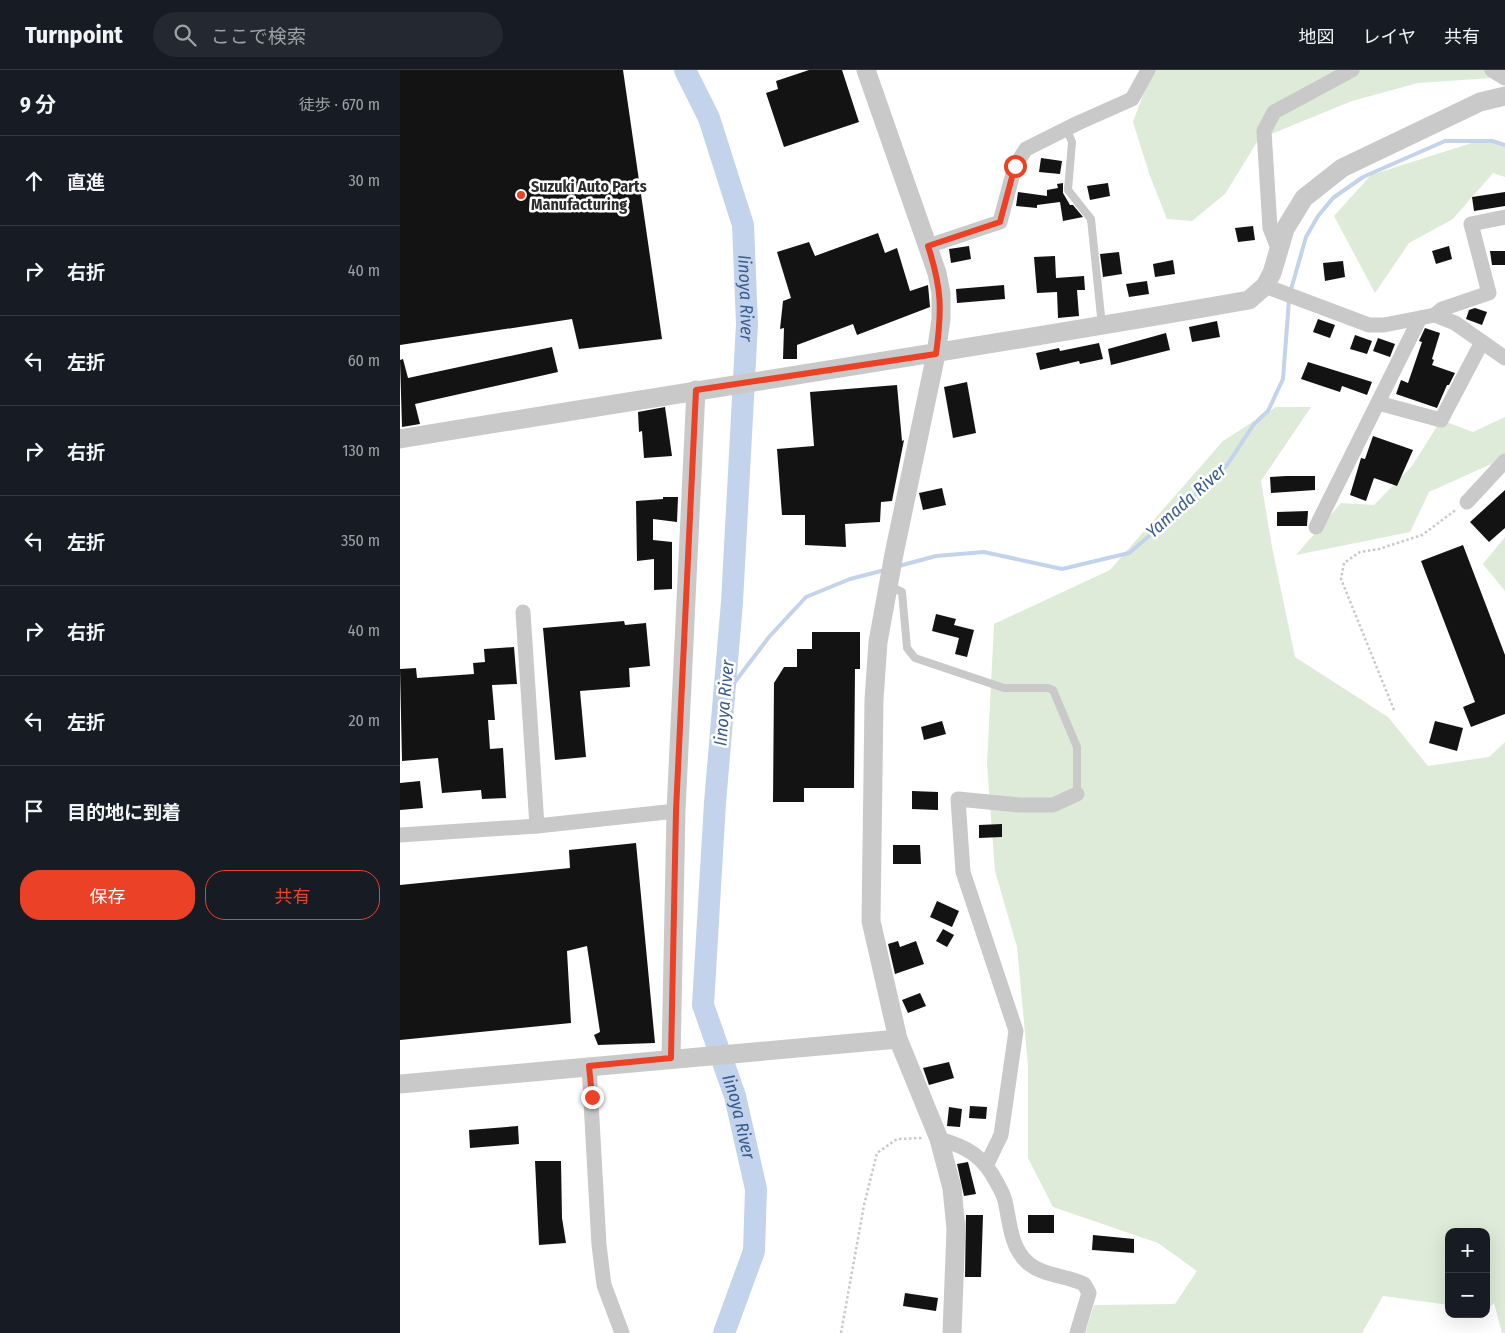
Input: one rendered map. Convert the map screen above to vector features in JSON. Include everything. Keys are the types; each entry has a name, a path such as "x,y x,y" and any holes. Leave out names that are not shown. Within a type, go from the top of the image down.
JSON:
{"street":[{"path":"866,70 928,246 937,273 941,294 941,319 936,354 894,554 878,642 874,700 871,921 898,1039 938,1139 952,1188 956,1228 952,1333"},
{"path":"928,246 1000,222 1015,166 1026,149 1066,128 1132,99 1148,70"},
{"path":"1280,253 1270,228 1264,131 1274,112 1352,70"},
{"path":"1492,70 1505,78"},
{"path":"400,439 705,389 936,354 1249,300 1269,287 1280,253 1285,229 1304,198 1342,168 1480,102 1505,96"},
{"path":"1269,287 1369,325 1384,325 1428,316 1442,309 1489,293 1471,224 1505,217"},
{"path":"1428,316 1454,323 1505,358"},
{"path":"1316,528 1378,403 1428,316"},
{"path":"1378,403 1440,420 1482,342"},
{"path":"677,1057 676,811 705,389"},
{"path":"1467,502 1505,461"},
{"path":"522,612 537,826"},
{"path":"987,1164 1001,1135 1016,1031 963,872 958,799 1019,805 1053,805 1077,794"},
{"path":"400,836 537,826 676,811"},
{"path":"400,1084 677,1057 746,1054 898,1039"},
{"path":"589,1066 599,1245 603,1277 622,1333"},
{"path":"938,1139 959,1145 987,1164 1005,1198 1010,1230 1021,1255 1038,1270 1077,1281 1087,1289 1088,1293 1077,1333"}],"lane":[{"path":"1066,128 1072,142 1068,190 1091,219 1102,326"},
{"path":"889,583 902,592 907,648 915,658 1004,688 1048,688 1053,690 1077,747 1077,794"}],"path":[{"path":"1394,710 1341,579 1344,563 1360,552 1380,549 1422,535 1467,502"},
{"path":"841,1333 864,1205 877,1153 898,1139 938,1139"}],"green space":[{"path":"1152,70 1505,70 1505,77 1418,83 1352,101 1259,139 1225,194 1192,221 1167,219 1150,176 1133,122"},
{"path":"1478,141 1505,145 1505,177 1493,173 1453,219 1409,243 1375,293 1334,216 1371,175"},
{"path":"1276,407 1311,407 1261,481 1272,547 1295,657 1388,717 1428,766 1489,757 1505,742 1505,1333 1502,1333 1494,1303 1490,1306 1490,1228 1445,1228 1445,1304 1383,1296 1362,1333 1085,1333 1094,1305 1175,1304 1197,1271 1158,1243 1053,1207 1028,1158 1028,1065 1017,947 995,871 987,764 994,624 1110,570 1223,441"},
{"path":"1505,417 1505,471 1497,464 1489,465 1429,492 1410,532 1296,555 1341,503 1374,505 1412,466 1441,420 1473,432"},
{"path":"1505,537 1505,591 1483,564"}],"building":[{"name":"Suzuki Auto Parts Manufacturing","path":"400,70 623,70 662,339 579,349 572,319 400,345"},
{"path":"809,70 842,70 859,122 784,147 766,93 778,89 776,81"},
{"path":"1041,158 1062,161 1060,174 1039,172"},
{"path":"1063,183 1063,193 1070,205 1073,205 1083,217 1063,221 1060,202 1037,205 1037,208 1016,206 1018,192 1047,196 1047,190 1058,188 1057,184"},
{"path":"1108,183 1110,196 1090,200 1087,186"},
{"path":"1505,192 1505,206 1474,211 1472,197"},
{"path":"1253,226 1255,240 1238,242 1235,228"},
{"path":"878,233 885,253 897,248 910,291 928,285 930,307 857,335 853,324 797,345 797,359 783,359 784,328 780,329 783,301 791,298 777,252 809,242 815,256"},
{"path":"969,246 971,259 951,263 949,249"},
{"path":"1449,246 1452,259 1436,264 1432,251"},
{"path":"1490,251 1505,251 1505,265 1492,265"},
{"path":"1119,252 1122,274 1103,277 1100,254"},
{"path":"1055,256 1056,278 1084,276 1085,290 1077,290 1079,316 1058,318 1057,292 1037,293 1034,257"},
{"path":"1173,260 1175,274 1155,277 1153,264"},
{"path":"1343,261 1345,277 1325,281 1323,263"},
{"path":"1147,281 1149,294 1129,297 1126,284"},
{"path":"1004,285 1005,299 957,303 956,289"},
{"path":"1475,308 1487,312 1482,325 1466,319 1469,310"},
{"path":"1318,319 1335,325 1330,338 1313,332"},
{"path":"1217,321 1220,337 1192,342 1189,327"},
{"path":"1425,328 1440,333 1432,365 1455,373 1449,385 1447,385 1437,408 1396,394 1401,380 1408,383 1422,342 1419,341"},
{"path":"1166,333 1170,350 1111,365 1108,349"},
{"path":"1355,335 1372,341 1367,354 1350,349"},
{"path":"1378,338 1395,344 1390,357 1373,351"},
{"path":"1099,343 1103,359 1080,364 1079,361 1040,370 1036,353 1059,348 1060,351"},
{"path":"552,347 558,372 415,404 420,424 402,427 400,360 403,359 408,378"},
{"path":"1308,362 1372,382 1367,395 1342,386 1340,392 1301,379"},
{"path":"967,382 976,433 953,438 944,387"},
{"path":"897,385 902,441 904,440 892,501 881,502 880,522 845,524 846,547 805,545 805,515 782,515 777,449 814,446 810,392"},
{"path":"665,407 672,456 644,458 642,431 639,432 638,412"},
{"path":"1373,436 1413,450 1397,486 1374,478 1366,501 1350,495 1361,458 1365,459"},
{"path":"1315,476 1315,490 1271,493 1270,477"},
{"path":"942,488 946,505 923,510 919,493"},
{"path":"1505,490 1505,528 1489,542 1470,522"},
{"path":"663,497 678,497 677,522 653,519 653,540 672,542 672,589 654,590 654,559 637,561 636,501 663,499"},
{"path":"1308,511 1307,526 1277,526 1277,512"},
{"path":"1463,545 1505,655 1505,714 1471,727 1463,707 1475,702 1421,561"},
{"path":"936,614 956,619 954,625 974,630 967,657 955,654 959,638 932,631"},
{"path":"624,621 625,625 646,623 650,666 629,668 630,687 580,691 586,757 555,760 543,628"},
{"path":"812,632 860,632 860,669 855,669 854,788 804,788 804,802 773,802 774,683 784,667 797,667 797,649 812,649"},
{"path":"514,647 517,684 492,685 495,720 488,720 490,749 503,748 506,798 482,799 481,790 442,793 438,758 402,761 400,669 416,668 417,678 474,674 473,663 485,662 484,649"},
{"path":"942,721 946,734 924,740 921,727"},
{"path":"1435,721 1463,728 1457,751 1429,743"},
{"path":"420,781 423,808 400,810 400,783"},
{"path":"912,791 938,792 938,810 912,809"},
{"path":"1002,824 1002,837 979,838 979,825"},
{"path":"636,843 655,1043 598,1045 594,1035 600,1032 587,946 567,951 571,1023 400,1040 400,885 570,868 569,850"},
{"path":"893,845 920,845 921,864 893,864"},
{"path":"937,901 959,911 952,927 930,917"},
{"path":"943,929 954,935 947,947 936,941"},
{"path":"898,941 900,947 916,941 924,964 895,974 888,944"},
{"path":"920,993 926,1006 908,1013 902,1000"},
{"path":"949,1062 954,1078 929,1085 923,1068"},
{"path":"970,1106 987,1107 986,1119 969,1118"},
{"path":"949,1107 962,1109 960,1127 947,1126"},
{"path":"518,1126 519,1144 470,1148 469,1130"},
{"path":"535,1161 561,1161 562,1218 566,1243 539,1245"},
{"path":"968,1162 976,1194 964,1196 957,1164"},
{"path":"966,1215 983,1215 981,1277 965,1277"},
{"path":"1028,1215 1054,1215 1054,1233 1028,1233"},
{"path":"1093,1235 1134,1239 1134,1253 1092,1250"},
{"path":"905,1293 938,1298 936,1311 903,1306"}],"waterway":[{"name":"Iinoya River","path":"685,70 709,118 743,225 747,324 732,602 715,803 703,1005 735,1096 756,1189 754,1251 724,1333"},
{"name":"Yamada River","path":"1290,293 1306,237 1318,216 1333,198 1363,177 1445,141 1492,141 1505,145"},
{"name":"Yamada River","path":"899,566 936,556 984,552 1062,569 1129,553 1168,520 1227,465 1254,424 1268,411 1283,379 1289,300"},
{"name":"Yamada River","path":"725,695 769,637 806,597 850,579 885,570"}],"place":[{"name":"Suzuki Auto Parts Manufacturing","path":"521,195"}],"route":[{"path":"592,1097 589,1066 671,1058 676,811 696,390 936,354 941,319 941,294 937,273 928,246 1000,222 1015,166"}]}
